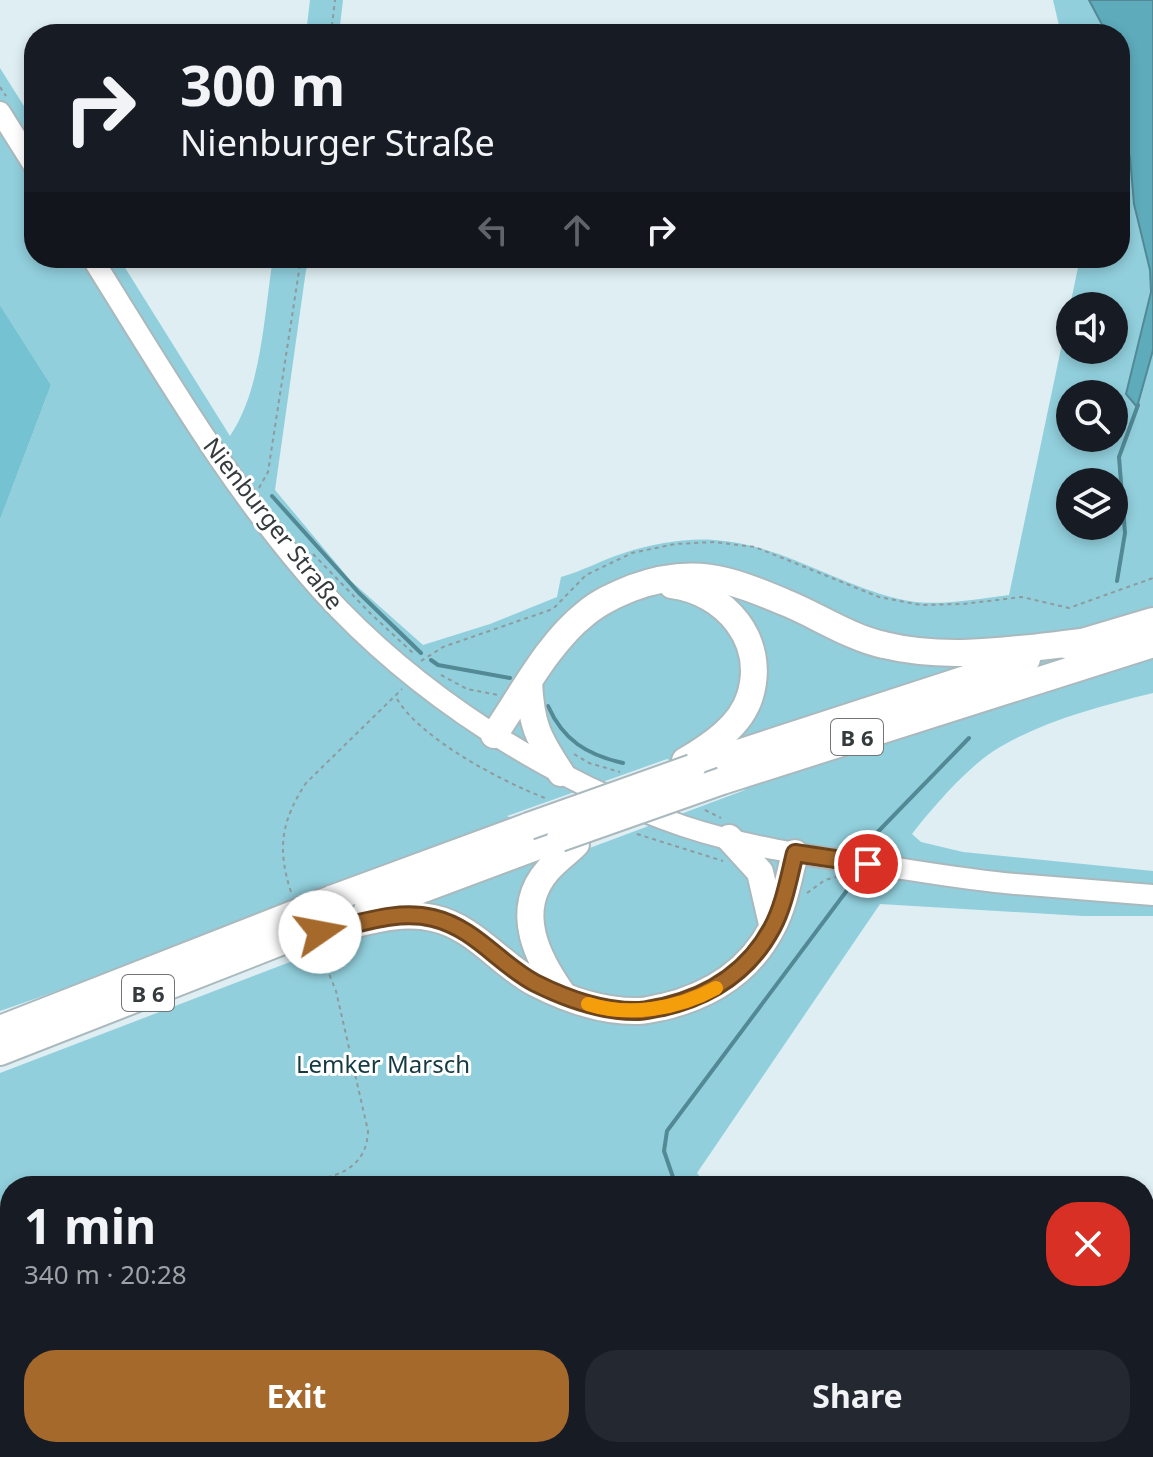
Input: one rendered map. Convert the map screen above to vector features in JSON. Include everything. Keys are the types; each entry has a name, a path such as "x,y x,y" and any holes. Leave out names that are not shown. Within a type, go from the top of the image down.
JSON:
{"highway":[{"path":"494,735 562,637 583,615 613,596 648,582 682,575 732,582 786,602 855,636 910,650 972,652 1083,642"},
{"path":"648,582 694,588 713,599 730,612 745,634 749,647 752,664 750,697 740,715 714,743 686,766"},
{"name":"B 6","path":"338,915 529,826 632,792 686,766 1153,621"},
{"name":"B 6","path":"0,1029 568,841 632,792 722,781 1153,644"},
{"path":"522,693 538,740 564,761"},
{"path":"729,829 760,872 773,927"},
{"path":"564,996 537,953 531,933 530,910 536,888 568,841"},
{"path":"307,941 338,915 434,918 459,928 532,981 564,996 600,1008 641,1012 683,1002 713,990 749,962 773,927 795,853"},
{"name":"B 6","path":"0,1052 307,941"}],"street":[{"path":"0,112 24,150"},
{"name":"Nienburger Straße","path":"98,268 218,456 321,590 422,669 494,735 564,761 624,804 685,827 729,829 795,853 860,863 1012,884 1153,895"}],"path":[{"path":"332,24 335,0"},
{"path":"258,490 268,472 299,268"},
{"path":"311,551 422,669 467,689 522,693"},
{"path":"293,898 282,852 283,834 296,798 306,783 396,698 422,669"},
{"path":"564,761 589,763 632,792"},
{"path":"704,809 729,829"},
{"path":"307,941 336,991 368,1131 367,1145 361,1159 350,1170 327,1176"}],"green space":[{"path":"310,0 343,0 340,24 307,24"},
{"path":"1053,0 1089,0 1102,24 1059,24"},
{"name":"Lemker Marsch","path":"0,68 24,106 24,268 125,268 230,436 241,417 255,374 272,268 307,268 275,490 351,581 423,645 490,624 557,597 561,577 624,553 680,541 714,540 762,549 875,592 913,602 954,602 1009,595 1058,364 1128,364 1128,292 1073,292 1078,268 1130,268 1130,156 1134,204 1150,270 1151,292 1128,386 1128,380 1056,380 1056,452 1128,452 1128,396 1137,407 1153,350 1153,693 1055,721 1000,747 965,775 912,834 921,842 963,852 1153,871 1153,916 1083,916 880,904 697,1173 699,1176 0,1176 0,1073 332,946 309,903 0,1011 0,520 51,385 0,305","holes":["667,759 745,790 587,849 507,816"]}],"shaded area":[{"path":"1089,0 1153,0 1153,350 1137,407 1128,396 1128,386 1151,292 1150,270 1134,204 1130,157 1130,24 1102,24"},
{"path":"0,305 51,385 0,520"}],"waterway":[{"path":"1117,581 1125,533 1119,457 1138,405"},
{"path":"272,496 359,593 421,653"},
{"path":"431,660 438,665 510,678"},
{"path":"548,706 561,728 578,744 598,756 623,763"},
{"path":"861,858 867,843 969,738"},
{"path":"673,1176 664,1151 667,1131 851,885 857,870"}],"slow traffic":[{"path":"588,1004 641,1012 683,1002 716,988"}],"route":[{"path":"320,932 389,916 434,918 459,928 532,981 564,996 600,1008 641,1012 683,1002 713,990 749,962 773,927 795,853 868,864"}]}
